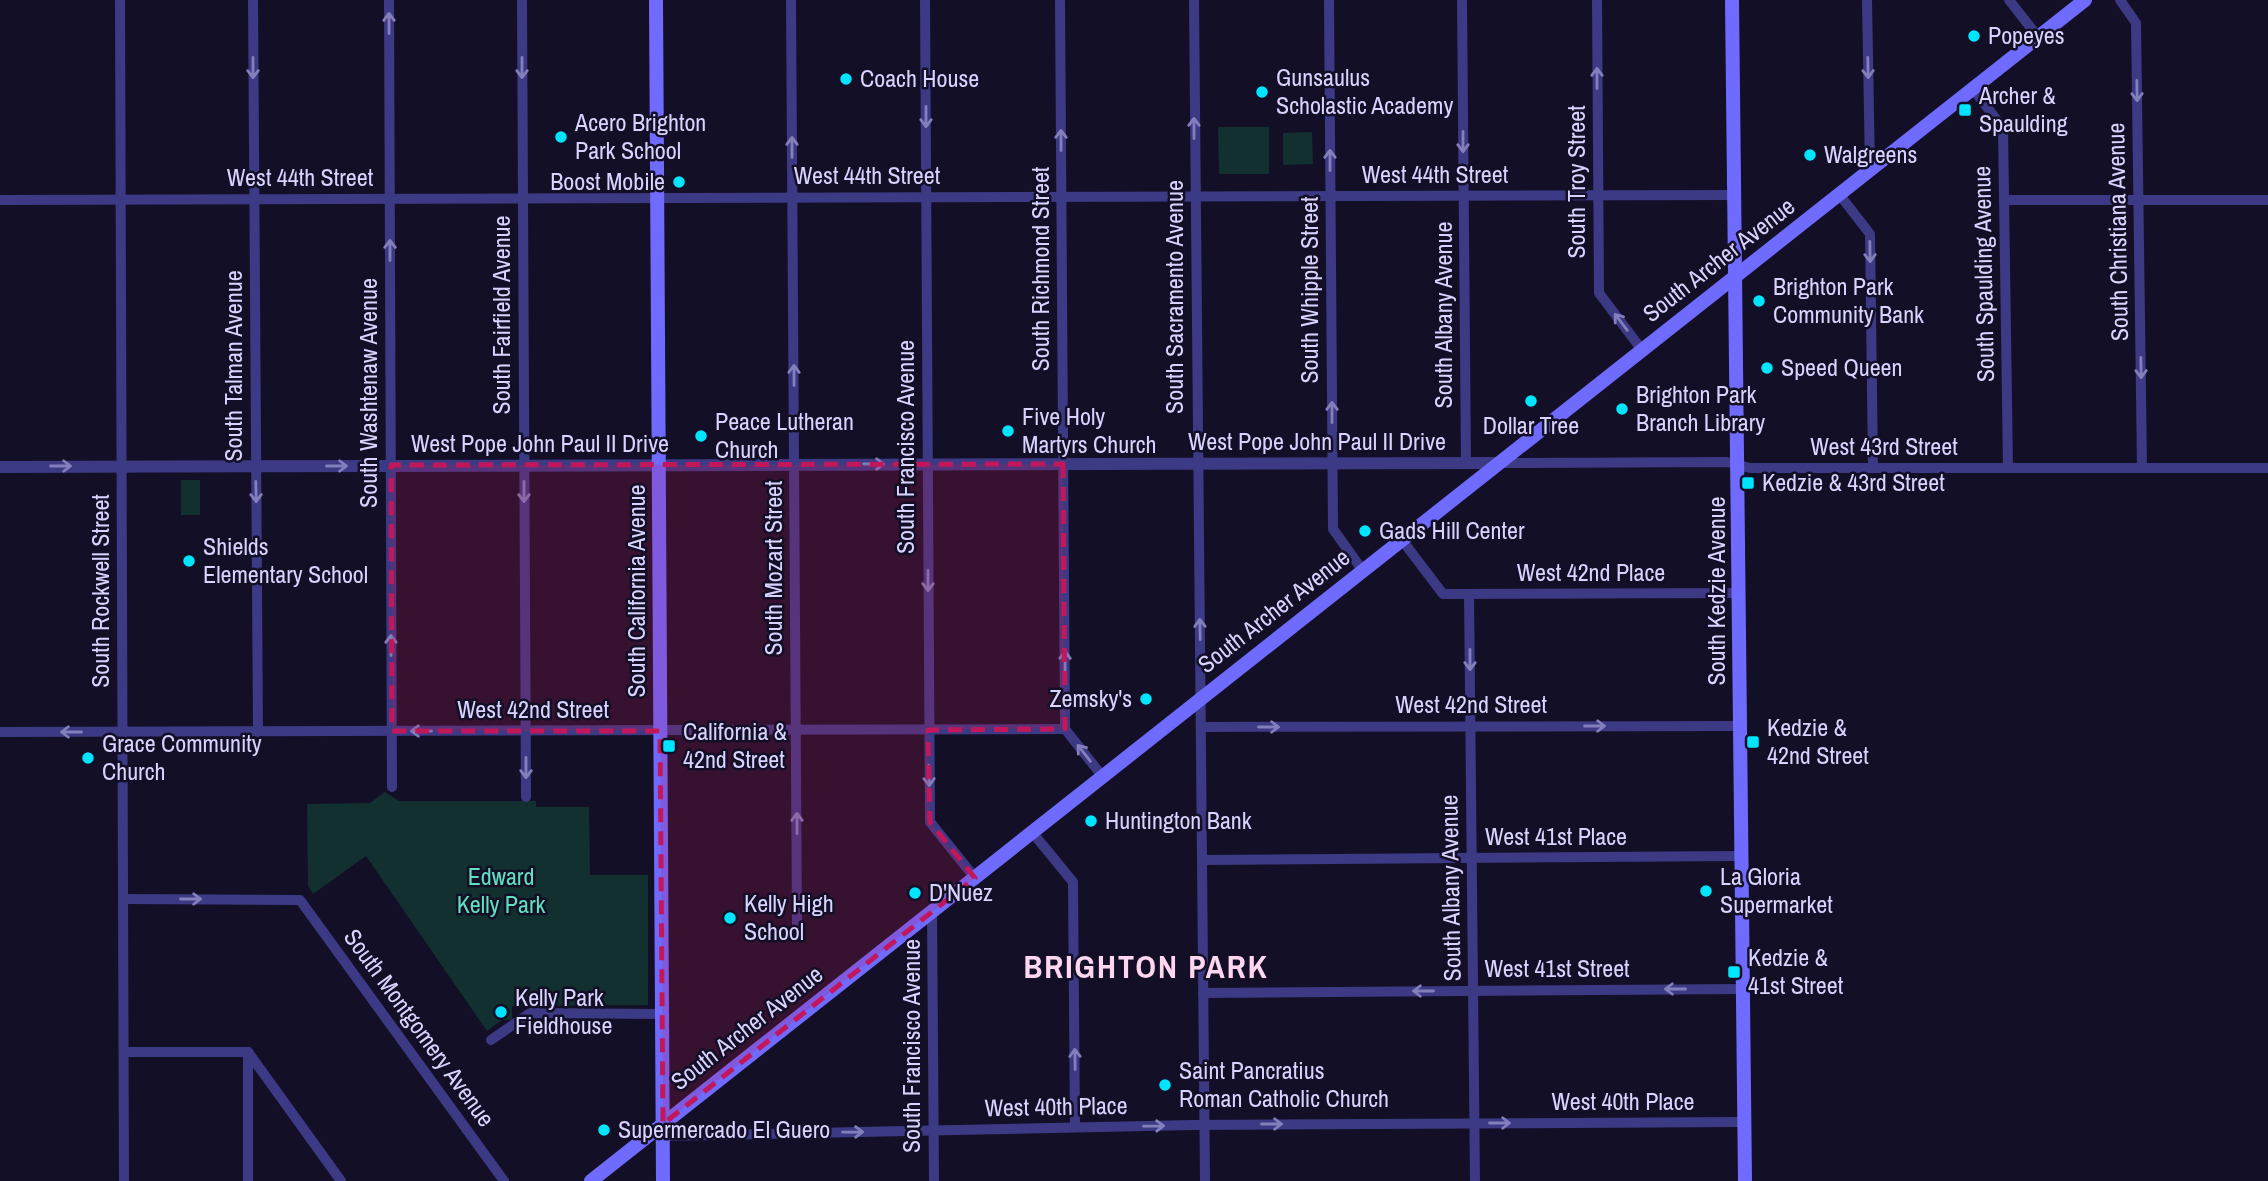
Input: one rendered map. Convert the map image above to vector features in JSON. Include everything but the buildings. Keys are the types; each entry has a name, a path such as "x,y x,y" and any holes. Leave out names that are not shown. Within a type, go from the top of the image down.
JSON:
{"main road":[{"name":"South California Avenue","path":"656,0 663,1181"},
{"name":"South Kedzie Avenue","path":"1732,0 1745,1181"},
{"name":"South Archer Avenue","path":"591,1181 663,1130 1201,697 2085,0"}],"street":[{"name":"South Rockwell Street","path":"120,0 124,1181"},
{"name":"South Talman Avenue","path":"253,0 258,732"},
{"name":"South Washtenaw Avenue","path":"389,0 392,787"},
{"name":"South Fairfield Avenue","path":"522,0 526,797"},
{"name":"South Mozart Street","path":"791,0 797,926"},
{"name":"South Francisco Avenue","path":"925,0 930,822 975,878"},
{"name":"South Richmond Street","path":"1060,0 1065,729"},
{"name":"South Sacramento Avenue","path":"1194,0 1205,1181"},
{"name":"South Whipple Street","path":"1329,0 1333,529 1363,570"},
{"name":"South Albany Avenue","path":"1462,0 1466,463"},
{"name":"South Troy Street","path":"1597,0 1599,293 1642,350"},
{"path":"1867,0 1870,170"},
{"path":"2009,0 2038,37"},
{"name":"South Christiana Avenue","path":"2120,0 2136,23 2142,468"},
{"name":"South Spaulding Avenue","path":"1973,89 2003,128 2008,468"},
{"path":"1839,194 1870,234 1873,468"},
{"name":"West 44th Street","path":"0,200 1735,195"},
{"path":"2004,200 2268,200"},
{"name":"West 43rd Street","path":"1500,463 1727,462 1750,468 2268,468"},
{"name":"West Pope John Paul II Drive","path":"0,467 1500,463"},
{"name":"West 42nd Place","path":"1402,540 1443,594 1740,593"},
{"name":"South Albany Avenue","path":"1469,594 1475,1181"},
{"name":"West 42nd Street","path":"1201,727 1741,726"},
{"path":"1065,729 1103,776"},
{"name":"West 42nd Street","path":"0,732 1065,729"},
{"path":"1032,832 1073,882 1076,1128"},
{"name":"West 41st Place","path":"1202,860 1742,856"},
{"name":"South Montgomery Avenue","path":"123,899 300,900 504,1181"},
{"name":"South Francisco Avenue","path":"932,911 934,1181"},
{"name":"West 41st Street","path":"1203,993 1743,989"},
{"path":"491,1040 530,1013 662,1014"},
{"path":"124,1052 248,1052"},
{"path":"248,1052 248,1181"},
{"path":"248,1052 341,1181"},
{"name":"West 40th Place","path":"663,1130 934,1131 1204,1125 1744,1122"}],"highlighted area":[{"path":"1063,464 1065,729 928,730 930,822 975,878 663,1124 660,731 392,731 391,465"}],"green space":[{"path":"1218,127 1269,127 1269,174 1219,174"},
{"path":"1312,132 1313,164 1283,165 1283,133"},
{"path":"181,480 200,480 200,515 181,515"},
{"name":"Edward Kelly Park","path":"385,792 399,801 536,801 536,807 589,807 590,875 648,875 648,1005 512,1006 512,1020 502,1020 487,1031 366,856 313,894 308,886 307,804 370,803"}],"place":[{"name":"Popeyes","path":"1974,36"},
{"name":"Coach House","path":"846,79"},
{"name":"Gunsaulus Scholastic Academy","path":"1262,92"},
{"name":"Archer & Spaulding","path":"1965,110"},
{"name":"Acero Brighton Park School","path":"561,137"},
{"name":"Walgreens","path":"1810,155"},
{"name":"Boost Mobile","path":"679,182"},
{"name":"Brighton Park Community Bank","path":"1759,301"},
{"name":"Speed Queen","path":"1767,368"},
{"name":"Dollar Tree","path":"1531,401"},
{"name":"Brighton Park Branch Library","path":"1622,409"},
{"name":"Five Holy Martyrs Church","path":"1008,431"},
{"name":"Peace Lutheran Church","path":"701,436"},
{"name":"Kedzie & 43rd Street","path":"1748,483"},
{"name":"Gads Hill Center","path":"1365,531"},
{"name":"Shields Elementary School","path":"189,561"},
{"name":"Zemsky's","path":"1146,699"},
{"name":"Kedzie & 42nd Street","path":"1753,742"},
{"name":"California & 42nd Street","path":"669,746"},
{"name":"Grace Community Church","path":"88,758"},
{"name":"Huntington Bank","path":"1091,821"},
{"name":"La Gloria Supermarket","path":"1706,891"},
{"name":"D'Nuez","path":"915,893"},
{"name":"Kelly High School","path":"730,918"},
{"name":"Kedzie & 41st Street","path":"1734,972"},
{"name":"Kelly Park Fieldhouse","path":"501,1012"},
{"name":"Saint Pancratius Roman Catholic Church","path":"1165,1085"},
{"name":"Supermercado El Guero","path":"604,1130"}],"district":[{"name":"BRIGHTON PARK","path":"1146,967"}]}
